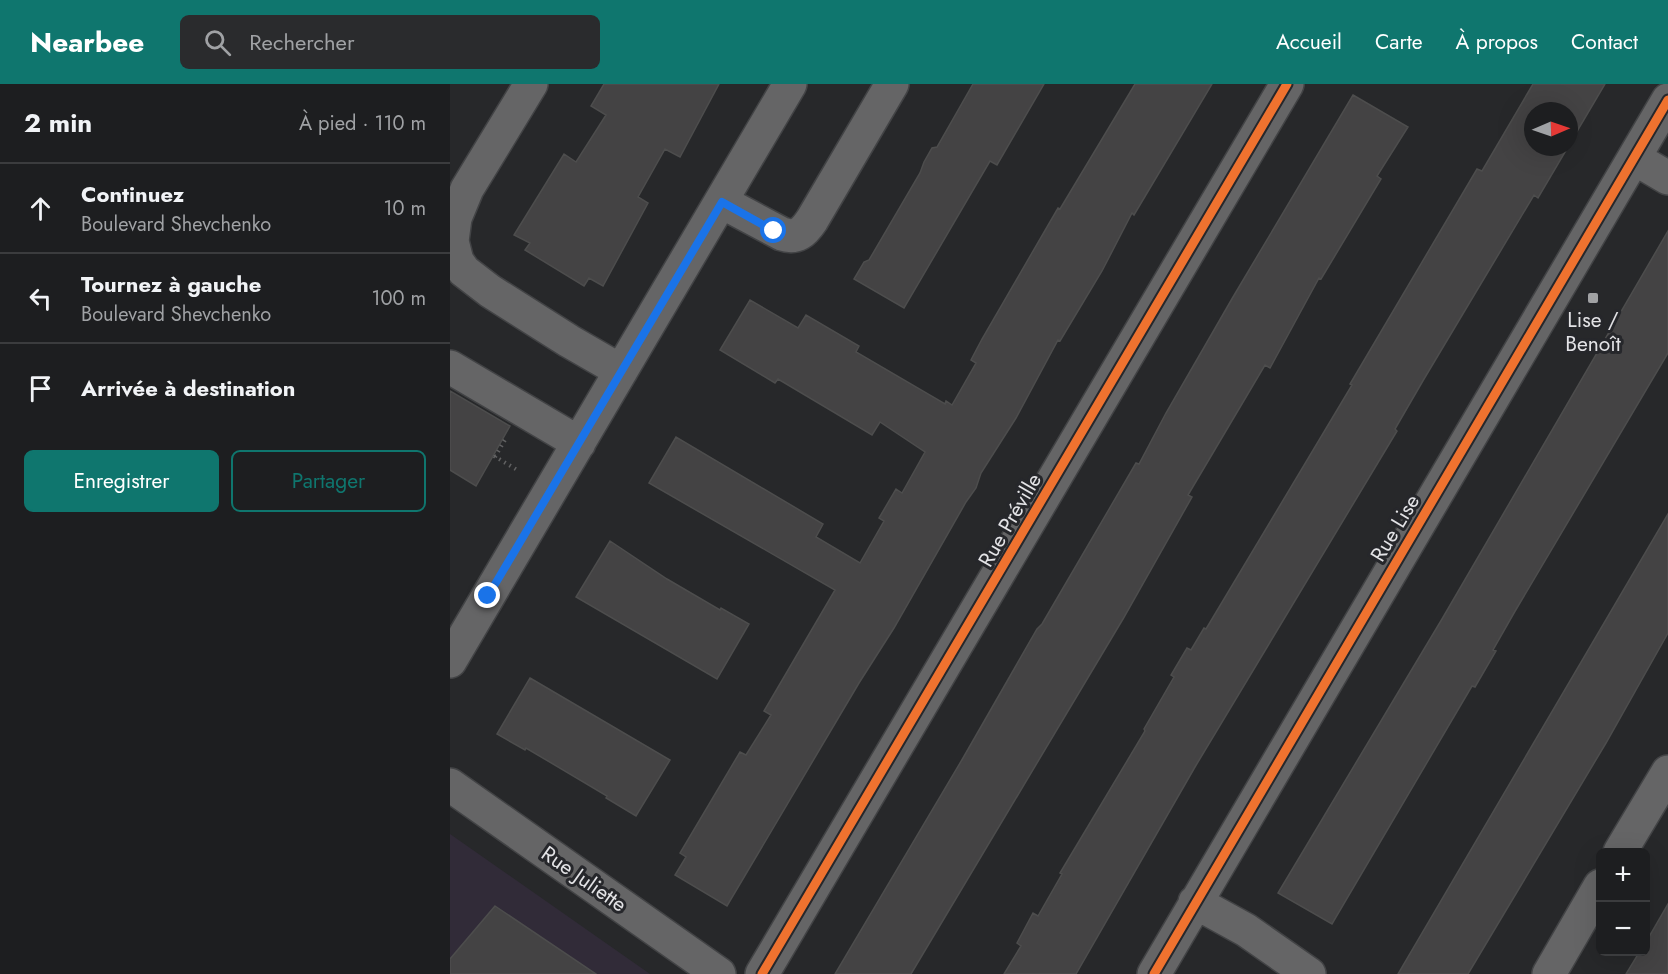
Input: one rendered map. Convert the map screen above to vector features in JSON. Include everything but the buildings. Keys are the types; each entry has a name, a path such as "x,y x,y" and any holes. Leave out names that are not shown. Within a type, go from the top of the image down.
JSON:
{"street":[{"path":"531,84 463,197 452,230 454,252 464,271 490,291 621,371"},
{"path":"454,647 579,443 790,84"},
{"path":"722,202 782,234 789,236 802,233 812,220 892,84"},
{"name":"Rue Préville","path":"762,974 1287,84"},
{"name":"Rue Lise","path":"1154,974 1668,100"},
{"path":"1634,158 1668,178"},
{"path":"450,367 579,443"},
{"path":"1622,848 1668,772"},
{"name":"Rue Juliette","path":"450,785 719,974"},
{"path":"1549,974 1596,893"},
{"path":"1195,902 1246,930 1309,974"}],"path":[{"path":"493,456 519,471"}],"shaded area":[{"path":"450,834 650,974 450,974"}],"cycle path":[{"path":"762,974 1287,84"},
{"path":"1154,974 1668,100"}],"place":[{"name":"Lise / Benoît","path":"1593,298"}],"route":[{"path":"488,596 722,202 774,231"}]}
